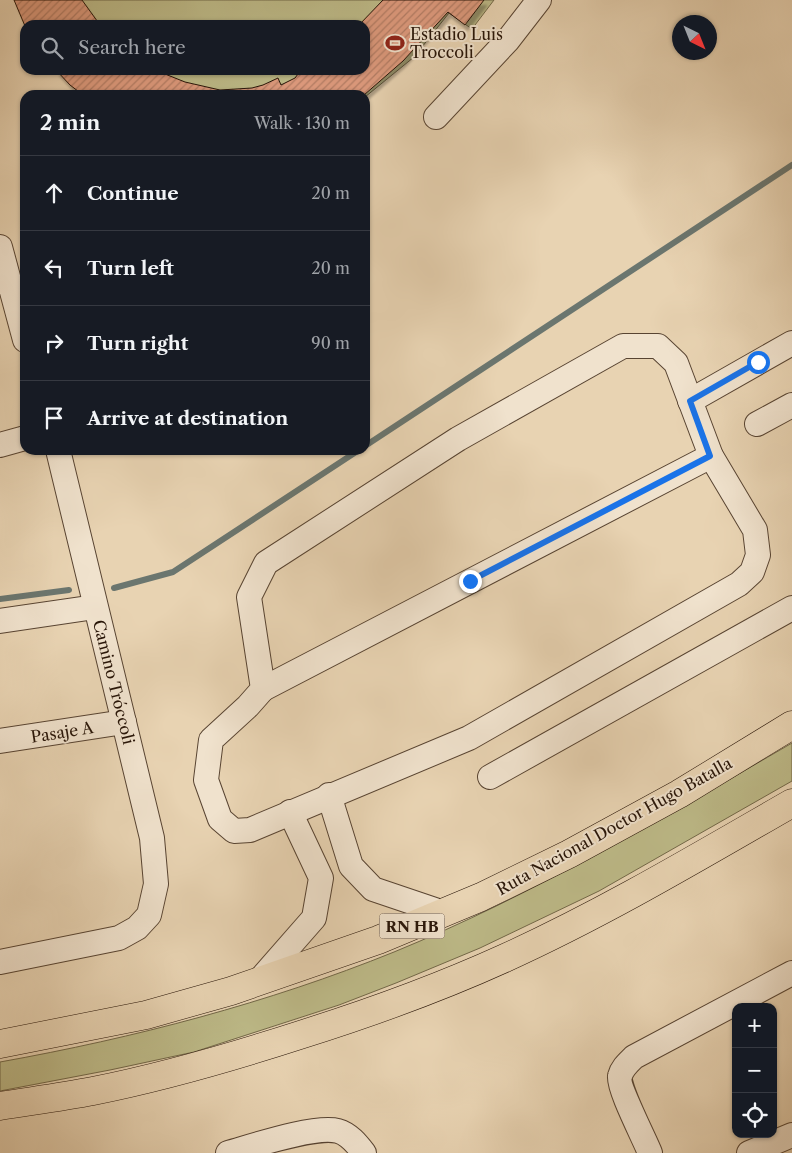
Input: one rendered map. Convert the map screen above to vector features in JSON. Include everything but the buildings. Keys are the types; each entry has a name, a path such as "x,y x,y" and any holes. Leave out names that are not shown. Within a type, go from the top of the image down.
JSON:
{"highway":[{"name":"Ruta Nacional Doctor Hugo Batalla","path":"0,1044 146,1015 258,982 378,940 481,897 569,854 680,794 792,726"},
{"path":"0,1106 92,1091 172,1073 321,1029 424,992 505,958 571,927 792,802"}],"street":[{"path":"436,117 508,40 538,0"},
{"path":"0,247 20,321"},
{"path":"690,401 792,344"},
{"path":"263,689 249,597 266,563 458,439 623,346 658,346 676,363 710,456 755,530 758,555 752,572 739,584 469,738 329,795 250,830 234,831 220,819 206,780 211,740 248,706 263,689 710,456"},
{"path":"757,424 792,405"},
{"path":"0,445 20,439"},
{"name":"Camino Tróccoli","path":"0,962 119,938 137,928 149,915 156,884 152,838 59,455"},
{"path":"0,621 95,607"},
{"path":"490,777 792,608"},
{"name":"Pasaje A","path":"0,741 124,722"},
{"path":"329,795 351,866 372,889 444,913"},
{"path":"258,982 314,918 321,878 290,812"},
{"path":"650,1153 623,1091 619,1078 622,1068 634,1057 792,972"},
{"path":"228,1153 316,1130 338,1131 351,1138 364,1153"},
{"path":"749,1153 792,1135"}],"shaded area":[{"name":"Estadio Luis Troccoli","path":"19,0 494,0 472,29 449,13 414,57 370,93 370,90 80,90 67,75 370,75 370,20 28,20"},
{"path":"792,743 792,781 599,891 480,948 339,1005 194,1052 0,1091 0,1062 100,1042 249,1003 346,970 446,930 547,881 597,854"}],"waterway":[{"path":"370,443 792,165"},
{"path":"114,588 173,572 351,455"},
{"path":"0,599 69,590"}],"place":[{"name":"Estadio Luis Troccoli","path":"395,43"}],"route":[{"path":"470,581 710,456 690,401 758,362"}]}
